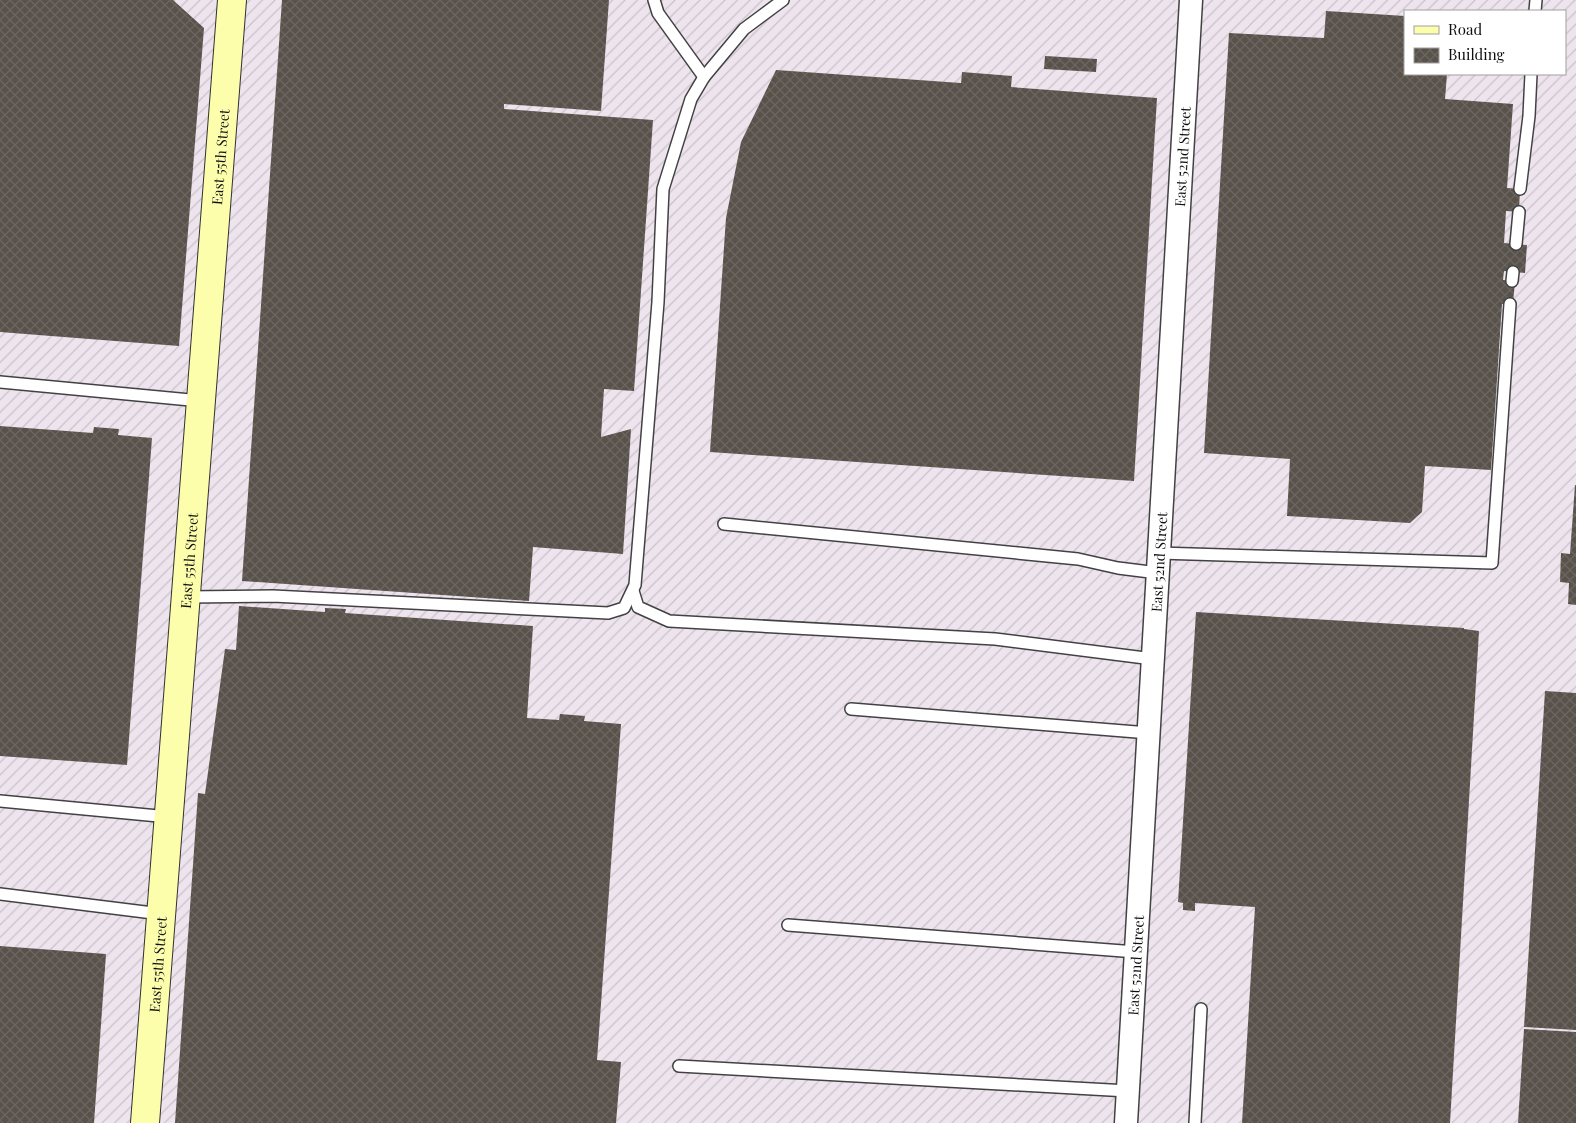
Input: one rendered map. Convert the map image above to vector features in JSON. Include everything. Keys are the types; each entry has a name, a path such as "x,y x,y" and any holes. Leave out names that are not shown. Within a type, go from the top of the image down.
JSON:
{"street":[{"name":"East 55th Street","path":"145,1123 232,0"},
{"name":"East 52nd Street","path":"1126,1123 1191,0"}],"lane":[{"path":"654,0 658,13 704,77"},
{"path":"186,597 273,596 608,613 624,608 636,585 658,302 663,189 691,99 704,77 744,29 783,0"},
{"path":"1520,189 1531,75"},
{"path":"1516,244 1519,212"},
{"path":"724,524 1078,558 1118,568 1158,562 1492,563 1510,304"},
{"path":"0,382 201,401"},
{"path":"633,591 638,607 669,621 995,639 1153,659"},
{"path":"851,709 1148,733"},
{"path":"0,801 169,817"},
{"path":"0,894 162,914"},
{"path":"788,925 1136,952"},
{"path":"1195,1123 1201,1009"},
{"path":"679,1066 1128,1091"}],"shaded area":[{"path":"0,0 1576,0 1576,1123 0,1123"}],"building":[{"path":"0,0 173,0 204,28 179,346 0,332"},
{"path":"282,0 609,0 601,111 504,104 504,109 653,120 634,391 604,389 601,437 631,429 623,554 533,547 529,601 242,581"},
{"path":"1326,11 1404,16 1404,75 1447,75 1445,99 1513,104 1507,188 1520,189 1519,212 1506,211 1504,243 1527,245 1525,273 1504,271 1503,280 1515,281 1513,304 1502,304 1491,470 1425,466 1422,512 1410,523 1287,516 1290,459 1204,453 1229,33 1324,38"},
{"path":"1045,56 1097,59 1096,72 1044,69"},
{"path":"776,70 961,83 962,72 1012,76 1011,87 1157,98 1134,481 710,452 726,218 741,142"},
{"path":"0,426 93,433 94,427 119,429 118,435 152,438 127,765 0,756"},
{"path":"1575,485 1576,605 1568,604 1569,583 1560,582 1561,553 1570,554"},
{"path":"239,606 325,612 325,608 346,609 345,613 533,626 527,718 559,720 560,714 585,716 584,721 621,724 597,1060 621,1062 616,1123 175,1123 198,793 205,794 225,649 236,650"},
{"path":"1196,612 1464,628 1479,631 1450,1123 1242,1123 1255,907 1195,903 1195,911 1183,910 1183,903 1178,902"},
{"path":"1545,691 1576,693 1576,1030 1524,1027"},
{"path":"0,946 106,954 94,1123 0,1123"},
{"path":"1524,1029 1576,1032 1576,1123 1518,1123"}]}
